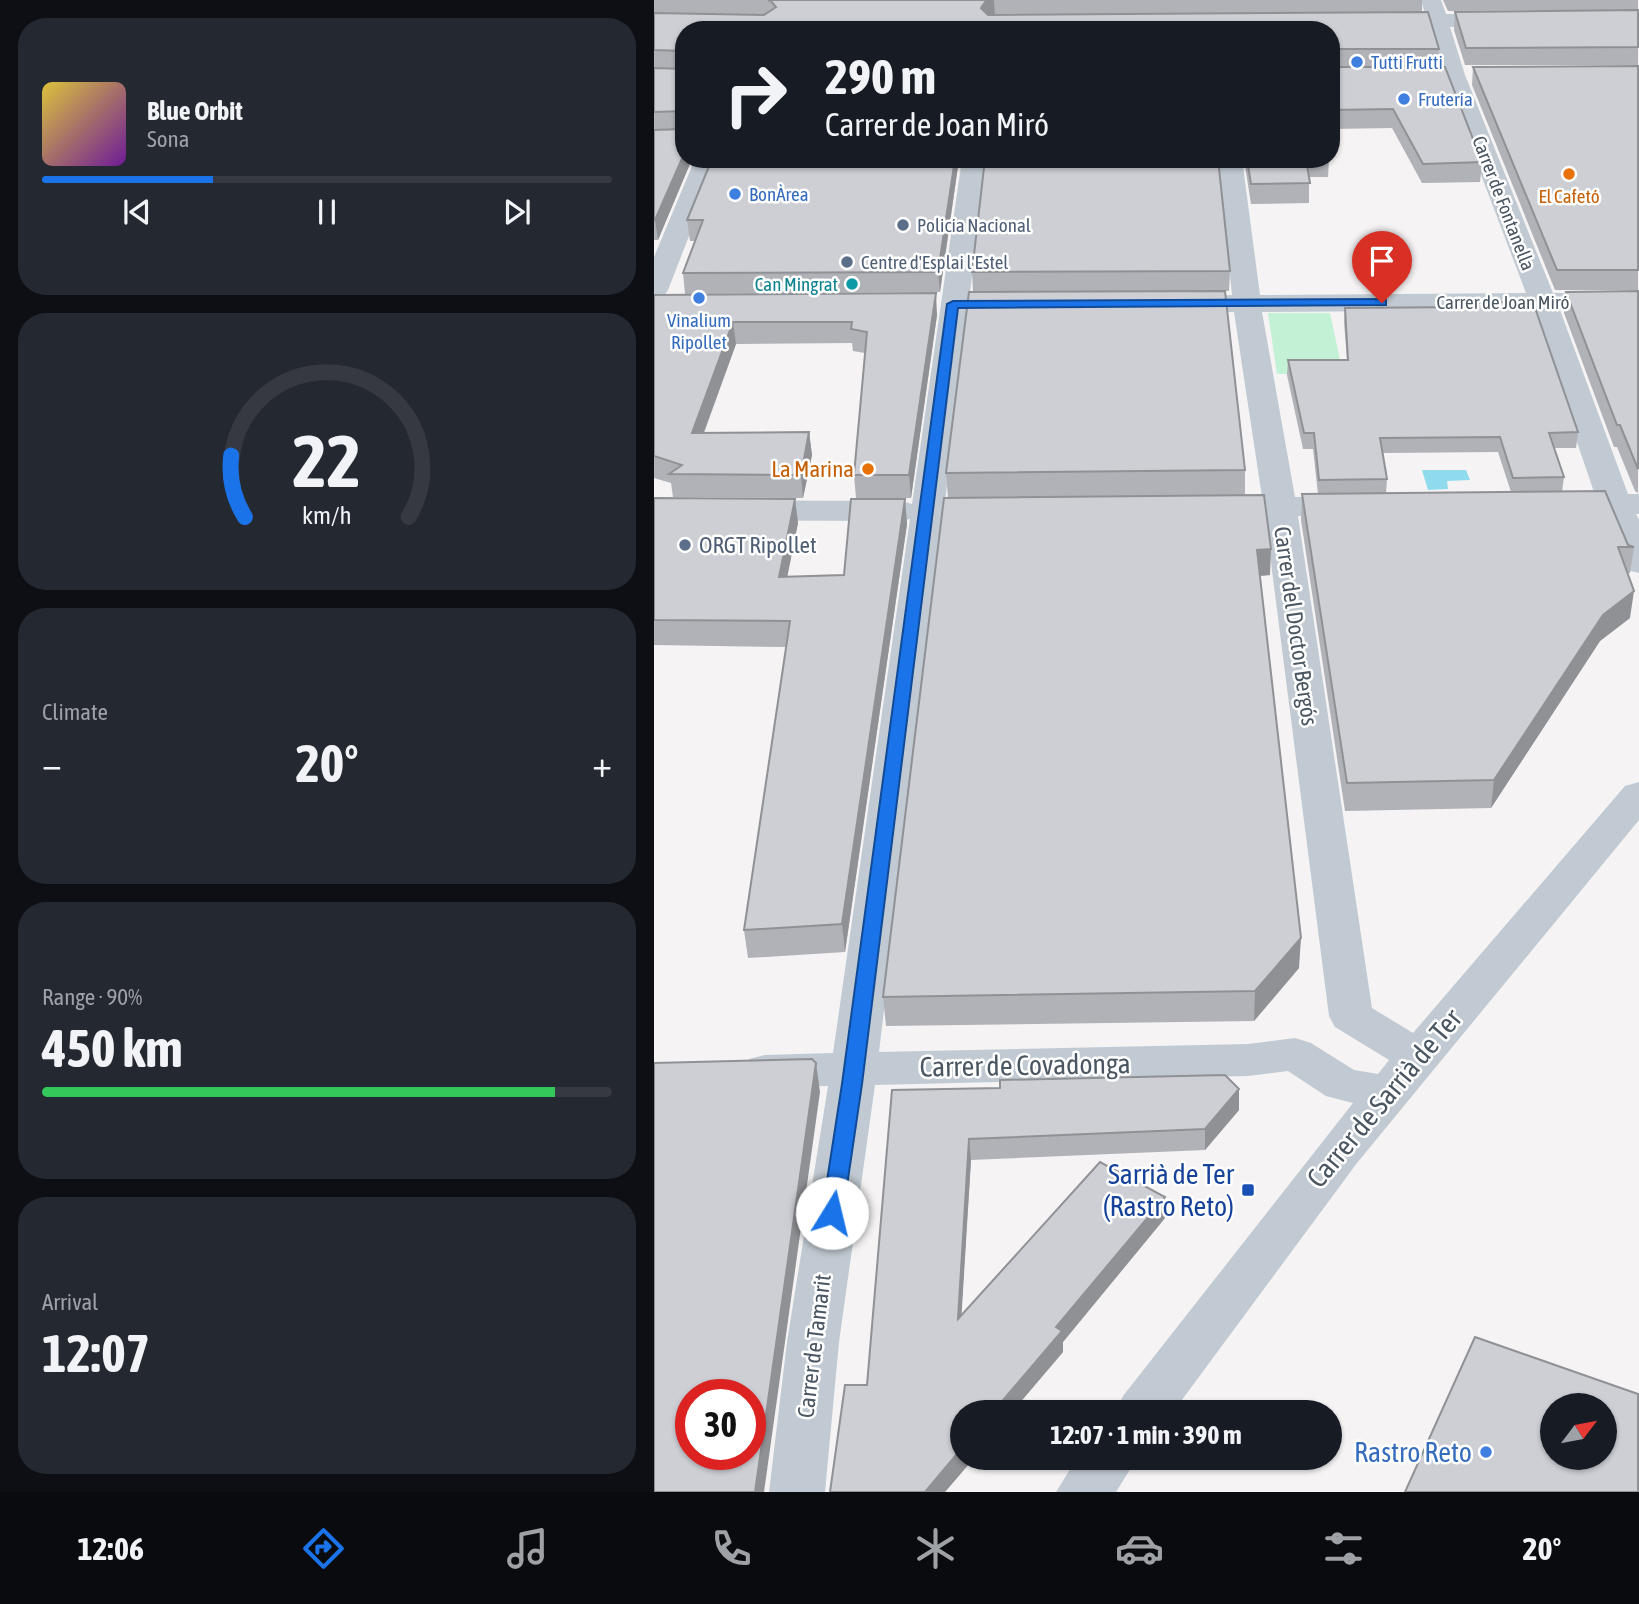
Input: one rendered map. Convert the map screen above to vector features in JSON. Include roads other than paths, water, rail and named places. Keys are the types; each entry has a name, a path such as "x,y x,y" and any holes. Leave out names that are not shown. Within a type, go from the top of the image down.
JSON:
{"street":[{"path":"1358,22 1434,10 1532,20"},
{"name":"Carrer de Fontanella","path":"1434,10 1467,75 1543,302 1627,504 1639,563"},
{"path":"1427,75 1467,75"},
{"path":"654,290 702,168"},
{"name":"Carrer de Tamarit","path":"797,1492 813,1342 854,1068 944,510 953,304 973,168"},
{"name":"Carrer del Doctor Bergós","path":"1231,168 1247,304 1280,506 1351,1016 1417,1056"},
{"name":"Carrer de Joan Miró","path":"1154,304 1639,301"},
{"path":"1528,505 1627,504"},
{"path":"1183,507 1390,506"},
{"path":"654,510 944,510"},
{"name":"Carrer de Sarrià de Ter","path":"1151,1400 1283,1222 1386,1092 1639,794"},
{"name":"Carrer de Covadonga","path":"720,1072 1248,1060 1296,1054 1342,1084 1386,1092"},
{"path":"1084,1492 1100,1470"}],"water":[{"path":"1422,470 1466,470 1470,480 1447,481 1448,489 1428,490"}],"place":[{"name":"Tutti Frutti","path":"1357,62"},
{"name":"Frutería","path":"1404,99"},
{"name":"El Cafetó","path":"1569,174"},
{"name":"BonÀrea","path":"735,194"},
{"name":"Policia Nacional","path":"903,225"},
{"name":"Centre d'Esplai l'Estel","path":"847,262"},
{"name":"Can Mingrat","path":"852,284"},
{"name":"Vinalium Ripollet","path":"699,298"},
{"name":"La Marina","path":"868,469"},
{"name":"ORGT Ripollet","path":"685,545"},
{"name":"Sarrià de Ter (Rastro Reto)","path":"1248,1190"},
{"name":"Rastro Reto","path":"1486,1452"}]}
